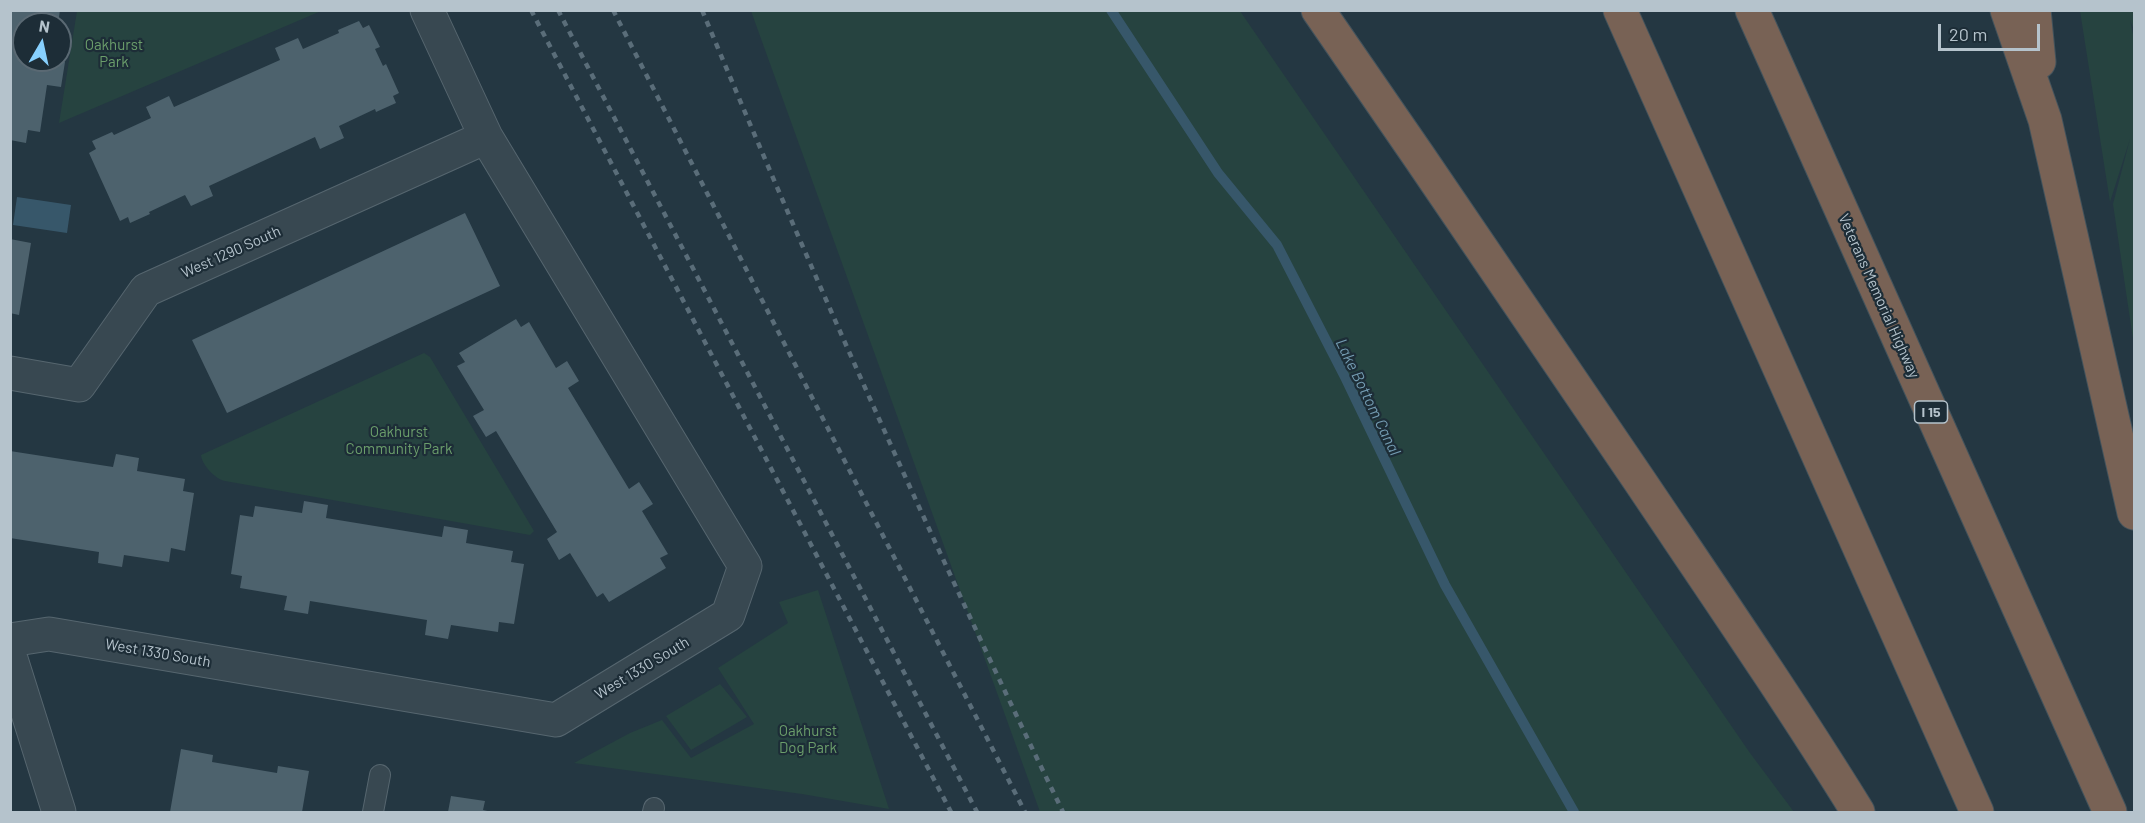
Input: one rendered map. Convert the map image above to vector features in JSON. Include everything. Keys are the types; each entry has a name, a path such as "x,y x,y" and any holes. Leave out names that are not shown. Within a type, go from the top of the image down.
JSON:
{"highway":[{"path":"1318,10 1447,196 1705,578 1808,732 1858,813"},
{"path":"1620,10 1977,813"},
{"name":"Veterans Memorial Highway","path":"1752,10 2110,813"},
{"path":"2007,10 2045,120 2134,513"},
{"path":"2034,10 2045,120"}],"street":[{"path":"427,10 486,137"},
{"name":"West 1290 South","path":"10,373 79,385 146,290 486,137"},
{"name":"West 1330 South","path":"10,640 49,634 556,720 728,615 745,566 486,137"},
{"path":"10,656 59,813"}],"lane":[{"path":"373,813 380,775"}],"green space":[{"name":"Oakhurst Park","path":"77,10 321,11 59,123 67,72 72,72 72,41"},
{"path":"751,11 1240,11 1750,753 1794,812 1040,812"},
{"path":"2080,11 2134,11 2134,30 2130,20 2133,34 2134,346 2113,204 2130,139 2110,202"},
{"name":"Oakhurst Community Park","path":"424,353 430,357 534,531 530,535 225,481 213,475 206,467 201,455"},
{"name":"Oakhurst Dog Park","path":"818,590 889,809 802,794 574,763 630,733 662,720 691,758 754,724 718,668 788,623 779,602"},
{"path":"720,684 747,717 691,750 666,716"}],"water":[{"path":"17,197 71,205 67,233 13,225"}],"building":[{"path":"10,10 60,10 60,12 12,12 12,72 63,72 61,87 47,85 40,132 28,130 26,143 10,140"},
{"path":"359,21 363,28 369,25 380,47 375,49 383,66 386,64 399,93 393,96 396,103 376,112 375,109 339,126 344,138 320,149 315,137 209,186 213,196 191,206 185,195 130,223 128,217 120,221 89,153 96,149 92,141 112,132 114,135 151,118 146,107 169,96 174,107 280,60 275,48 298,38 303,49"},
{"path":"465,213 500,286 227,413 192,340"},
{"path":"10,239 31,243 19,315 10,313"},
{"path":"516,319 521,327 529,322 556,368 567,361 579,381 568,388 629,489 639,482 653,504 642,511 668,554 660,558 666,568 609,602 603,593 597,597 570,553 559,560 547,539 557,532 496,431 486,437 473,416 484,410 457,366 465,362 459,353"},
{"path":"10,451 113,467 116,454 139,458 137,471 185,479 183,491 194,493 185,551 171,548 169,562 124,555 122,567 98,563 99,552 10,538"},
{"path":"304,501 328,505 326,518 442,537 444,526 468,530 466,543 513,551 511,562 524,564 514,624 499,622 498,632 451,625 448,639 425,635 427,620 310,601 308,614 284,610 287,596 240,588 242,576 231,574 240,515 253,517 255,506 302,513"},
{"path":"181,749 213,755 212,762 277,773 278,766 309,771 302,812 170,812"},
{"path":"451,796 485,801 483,810 492,812 448,812"}],"waterway":[{"name":"Lake Bottom Canal","path":"1111,10 1218,173 1277,245 1346,379 1445,585 1574,812"}],"railway":[{"path":"531,10 951,812"},
{"path":"558,10 977,812"},
{"path":"613,10 1025,812"},
{"path":"702,10 877,414 968,614 1063,812"}]}
